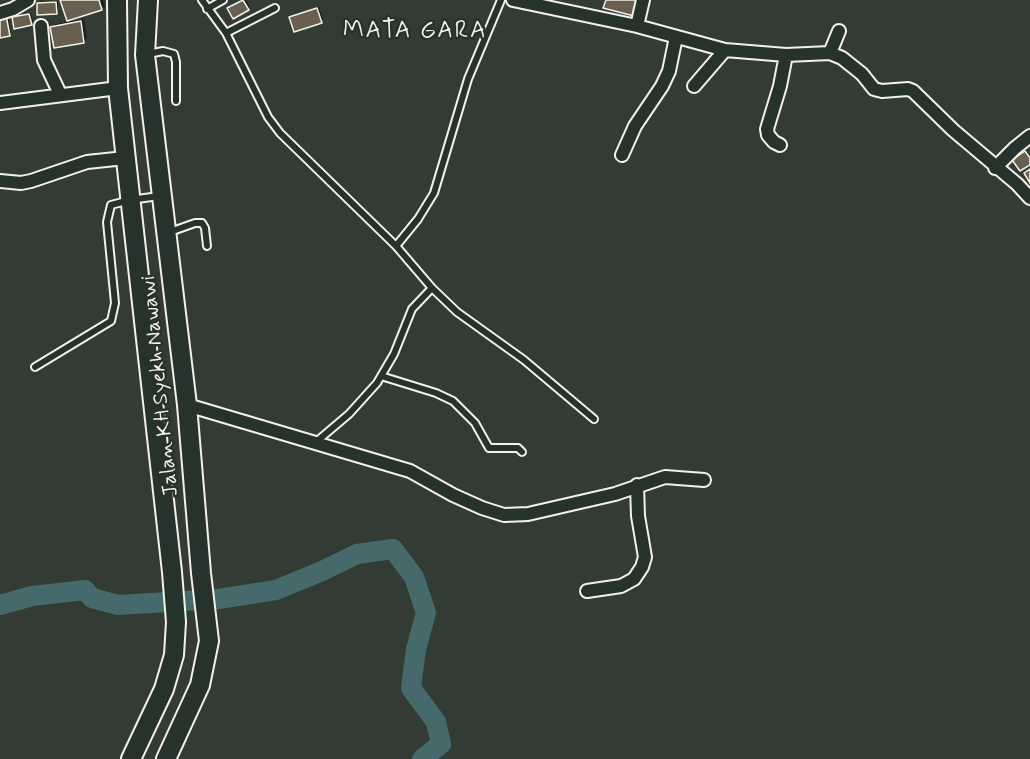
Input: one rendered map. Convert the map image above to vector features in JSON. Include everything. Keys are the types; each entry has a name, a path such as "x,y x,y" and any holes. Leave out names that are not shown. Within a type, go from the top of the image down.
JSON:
{"main road":[{"name":"Jalan KH Syekh Nawawi","path":"117,0 118,88 176,622 174,655 164,689 130,759"},
{"name":"Jalan KH Syekh Nawawi","path":"148,0 145,55 187,405 209,641 200,685 166,759"}],"street":[{"path":"0,13 13,9 28,0"},
{"path":"513,0 557,5 725,50 786,54 830,53 842,58 862,74 874,89 913,91 952,130 1017,184 1030,198"},
{"path":"637,26 643,0"},
{"path":"41,26 44,60 60,94"},
{"path":"830,53 839,31"},
{"path":"622,155 635,126 669,72 676,37"},
{"path":"694,86 725,50"},
{"path":"780,145 768,135 767,129 780,86 786,54"},
{"path":"0,103 118,88"},
{"path":"995,168 1030,136"},
{"path":"0,181 15,183 32,181 87,162 125,158"},
{"path":"187,405 410,471 453,495 504,515 528,514 615,494 665,477 704,480"},
{"path":"587,591 621,586 634,579 642,567 645,558 638,516 637,485"}],"lane":[{"path":"202,0 226,33 268,117 280,133 396,246 432,288 457,312 524,360 594,419"},
{"path":"207,9 223,0"},
{"path":"396,246 418,219 434,193 468,79 501,0"},
{"path":"226,33 275,8"},
{"path":"145,55 163,51 174,54 176,101"},
{"path":"35,367 111,321 116,303 107,222 111,205 162,196"},
{"path":"167,233 195,223 202,223 205,228 207,246"},
{"path":"316,442 349,414 377,383 393,354 412,309 432,288"},
{"path":"381,376 436,393 453,401 475,423 489,448 518,448 522,452"}],"building":[{"path":"60,0 99,0 102,10 67,21"},
{"path":"243,0 249,10 233,19 227,8"},
{"path":"606,0 639,0 634,16 603,8"},
{"path":"56,2 57,14 37,15 37,3"},
{"path":"317,8 322,23 294,32 289,17"},
{"path":"29,14 32,25 14,29 12,17"},
{"path":"6,15 10,36 0,38 0,16"},
{"path":"81,21 84,43 54,48 50,27"},
{"path":"1025,151 1030,158 1030,165 1020,171 1012,160"},
{"path":"1030,169 1030,183 1024,173"}],"waterway":[{"path":"0,605 32,596 85,590 92,598 118,605 218,599 276,590 357,554 393,549 414,577 426,613 416,649 411,688 436,722 441,744 422,759"}],"district":[{"name":"MATA GARA","path":"415,32"}]}
